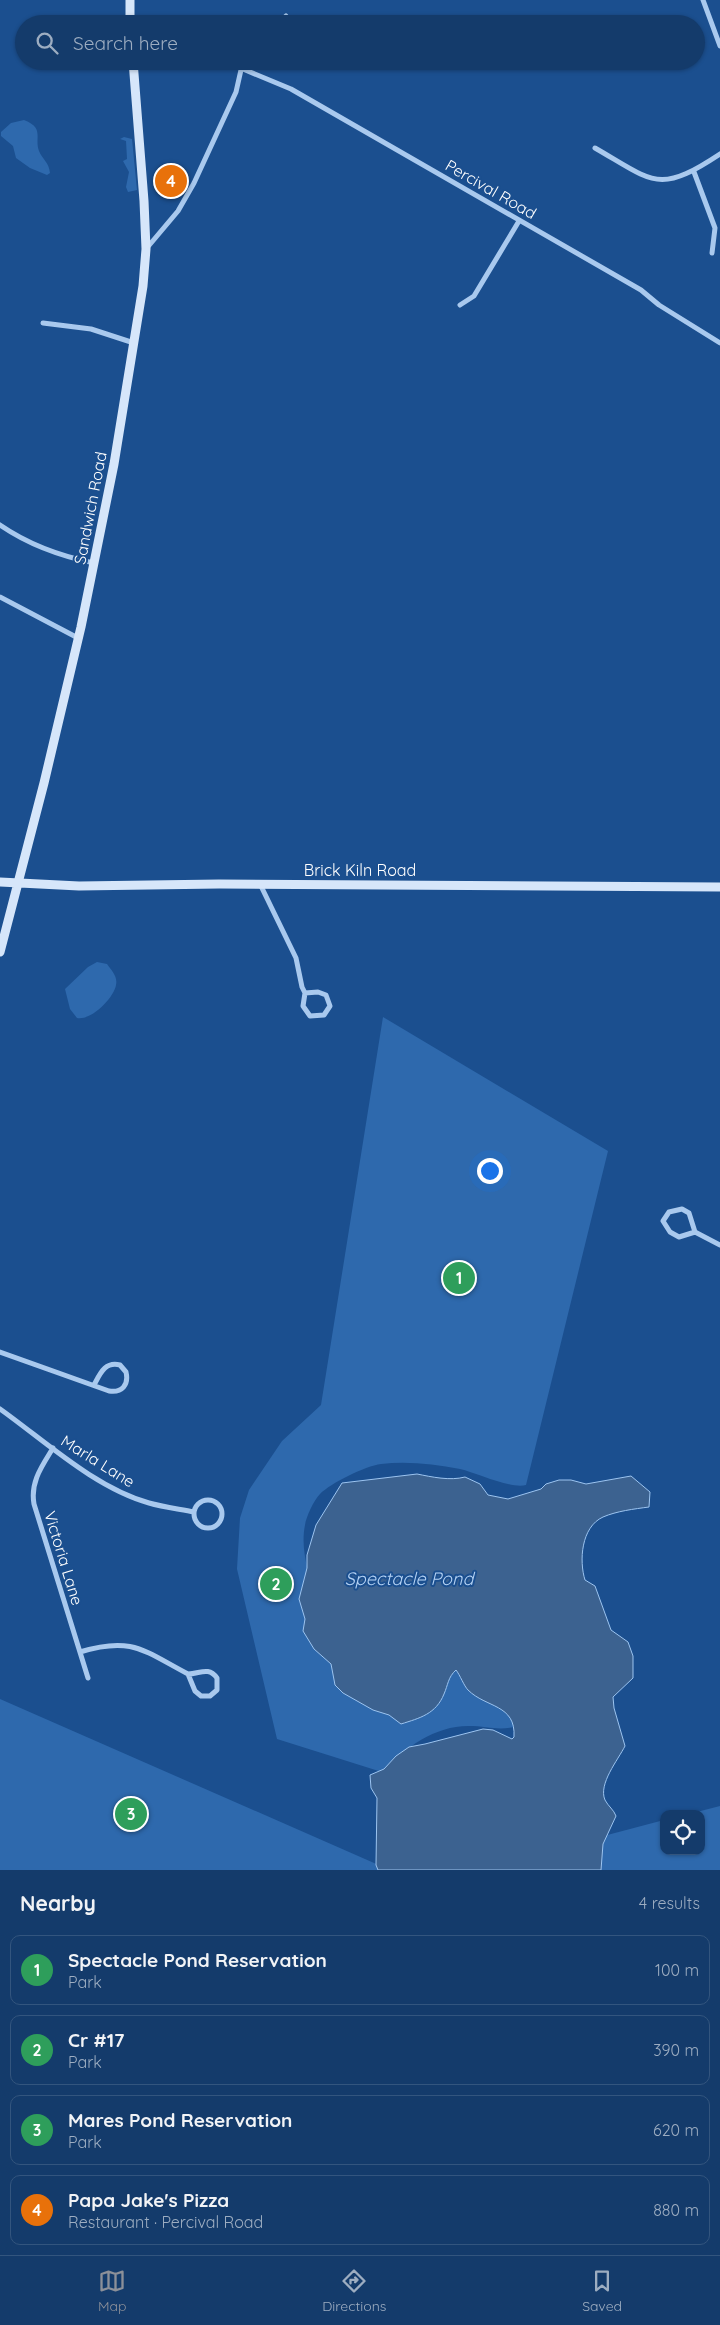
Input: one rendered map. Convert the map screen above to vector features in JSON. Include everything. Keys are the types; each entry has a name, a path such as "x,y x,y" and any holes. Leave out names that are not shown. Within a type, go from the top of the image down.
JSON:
{"main road":[{"path":"130,0 130,15"},
{"name":"Sandwich Road","path":"0,952 19,883 78,638 114,464 143,286 146,249 144,201 133,70"},
{"name":"Brick Kiln Road","path":"0,882 79,886 260,884 720,887"}],"street":[{"path":"703,0 720,46"},
{"path":"146,249 184,203 224,120 236,92 237,79 242,70"},
{"name":"Percival Road","path":"248,70 299,93 641,290 659,305 720,343"},
{"path":"595,148 654,180 665,181 694,172 720,154"},
{"path":"694,172 715,228 712,253"},
{"path":"460,305 474,296 519,221"},
{"path":"43,323 91,329 134,343"},
{"path":"0,526 34,545 69,558 94,563"},
{"path":"0,597 78,638"},
{"path":"260,884 268,904 294,953 305,993 303,1006 306,1012 314,1017 324,1015 330,1006 326,995 318,992 305,993"},
{"path":"694,1232 689,1212 682,1209 669,1212 664,1217 666,1227 674,1236 679,1237 694,1232 720,1245"},
{"path":"0,1352 113,1392 122,1390 127,1381 125,1370 118,1364 107,1366 94,1385"},
{"name":"Marla Lane","path":"0,1409 89,1473 130,1496 148,1503 194,1512"},
{"name":"Victoria Lane","path":"53,1448 38,1473 32,1496 88,1678"},
{"path":"211,1501 219,1506 221,1515 218,1523 206,1528 198,1524 194,1512 198,1504 211,1501"},
{"path":"80,1652 110,1644 142,1650 188,1674 202,1671 211,1672 217,1678 217,1690 210,1696 201,1696 195,1691 188,1674"}],"shaded area":[{"path":"24,120 37,130 39,151 47,163 50,173 47,175 30,168 16,158 13,146 1,136 1,132 11,123"},
{"path":"124,137 132,139 137,190 128,192 126,187 129,172 123,161 127,159 126,141 120,139"},
{"path":"97,962 107,964 114,973 116,985 111,996 101,1007 89,1016 77,1018 70,1009 65,989 88,967"},
{"path":"383,1017 608,1151 526,1485 511,1485 460,1469 440,1466 411,1463 374,1465 340,1480 325,1490 315,1500 307,1518 304,1534 304,1553 316,1599 457,1655 522,1725 500,1728 456,1727 432,1734 401,1755 385,1773 277,1739 237,1569 240,1518 249,1490 282,1441 321,1405"},
{"path":"0,1699 390,1870 0,1870"},
{"path":"720,1806 720,1870 586,1870 596,1838 660,1821 660,1855 705,1855 704,1810"}],"water":[{"name":"Spectacle Pond","path":"417,1474 447,1479 465,1477 480,1484 488,1495 508,1499 541,1489 546,1484 559,1480 571,1480 586,1484 631,1476 650,1492 649,1507 614,1513 596,1522 586,1536 582,1554 585,1580 595,1586 611,1630 628,1642 633,1656 633,1678 613,1697 614,1708 625,1746 604,1787 605,1800 616,1816 603,1844 601,1870 378,1870 376,1865 377,1798 371,1788 370,1775 384,1769 396,1756 409,1747 483,1729 493,1730 512,1739 514,1737 513,1726 505,1712 475,1696 468,1690 456,1670 450,1678 441,1701 432,1711 421,1717 401,1724 389,1715 373,1710 343,1693 335,1685 331,1664 314,1649 303,1631 305,1619 299,1599 307,1568 307,1555 316,1525 342,1483"}],"place":[{"name":"Papa Jake's Pizza","path":"171,181"},
{"name":"Spectacle Pond Reservation","path":"459,1278"},
{"name":"Cr #17","path":"276,1584"},
{"name":"Mares Pond Reservation","path":"131,1814"}]}
